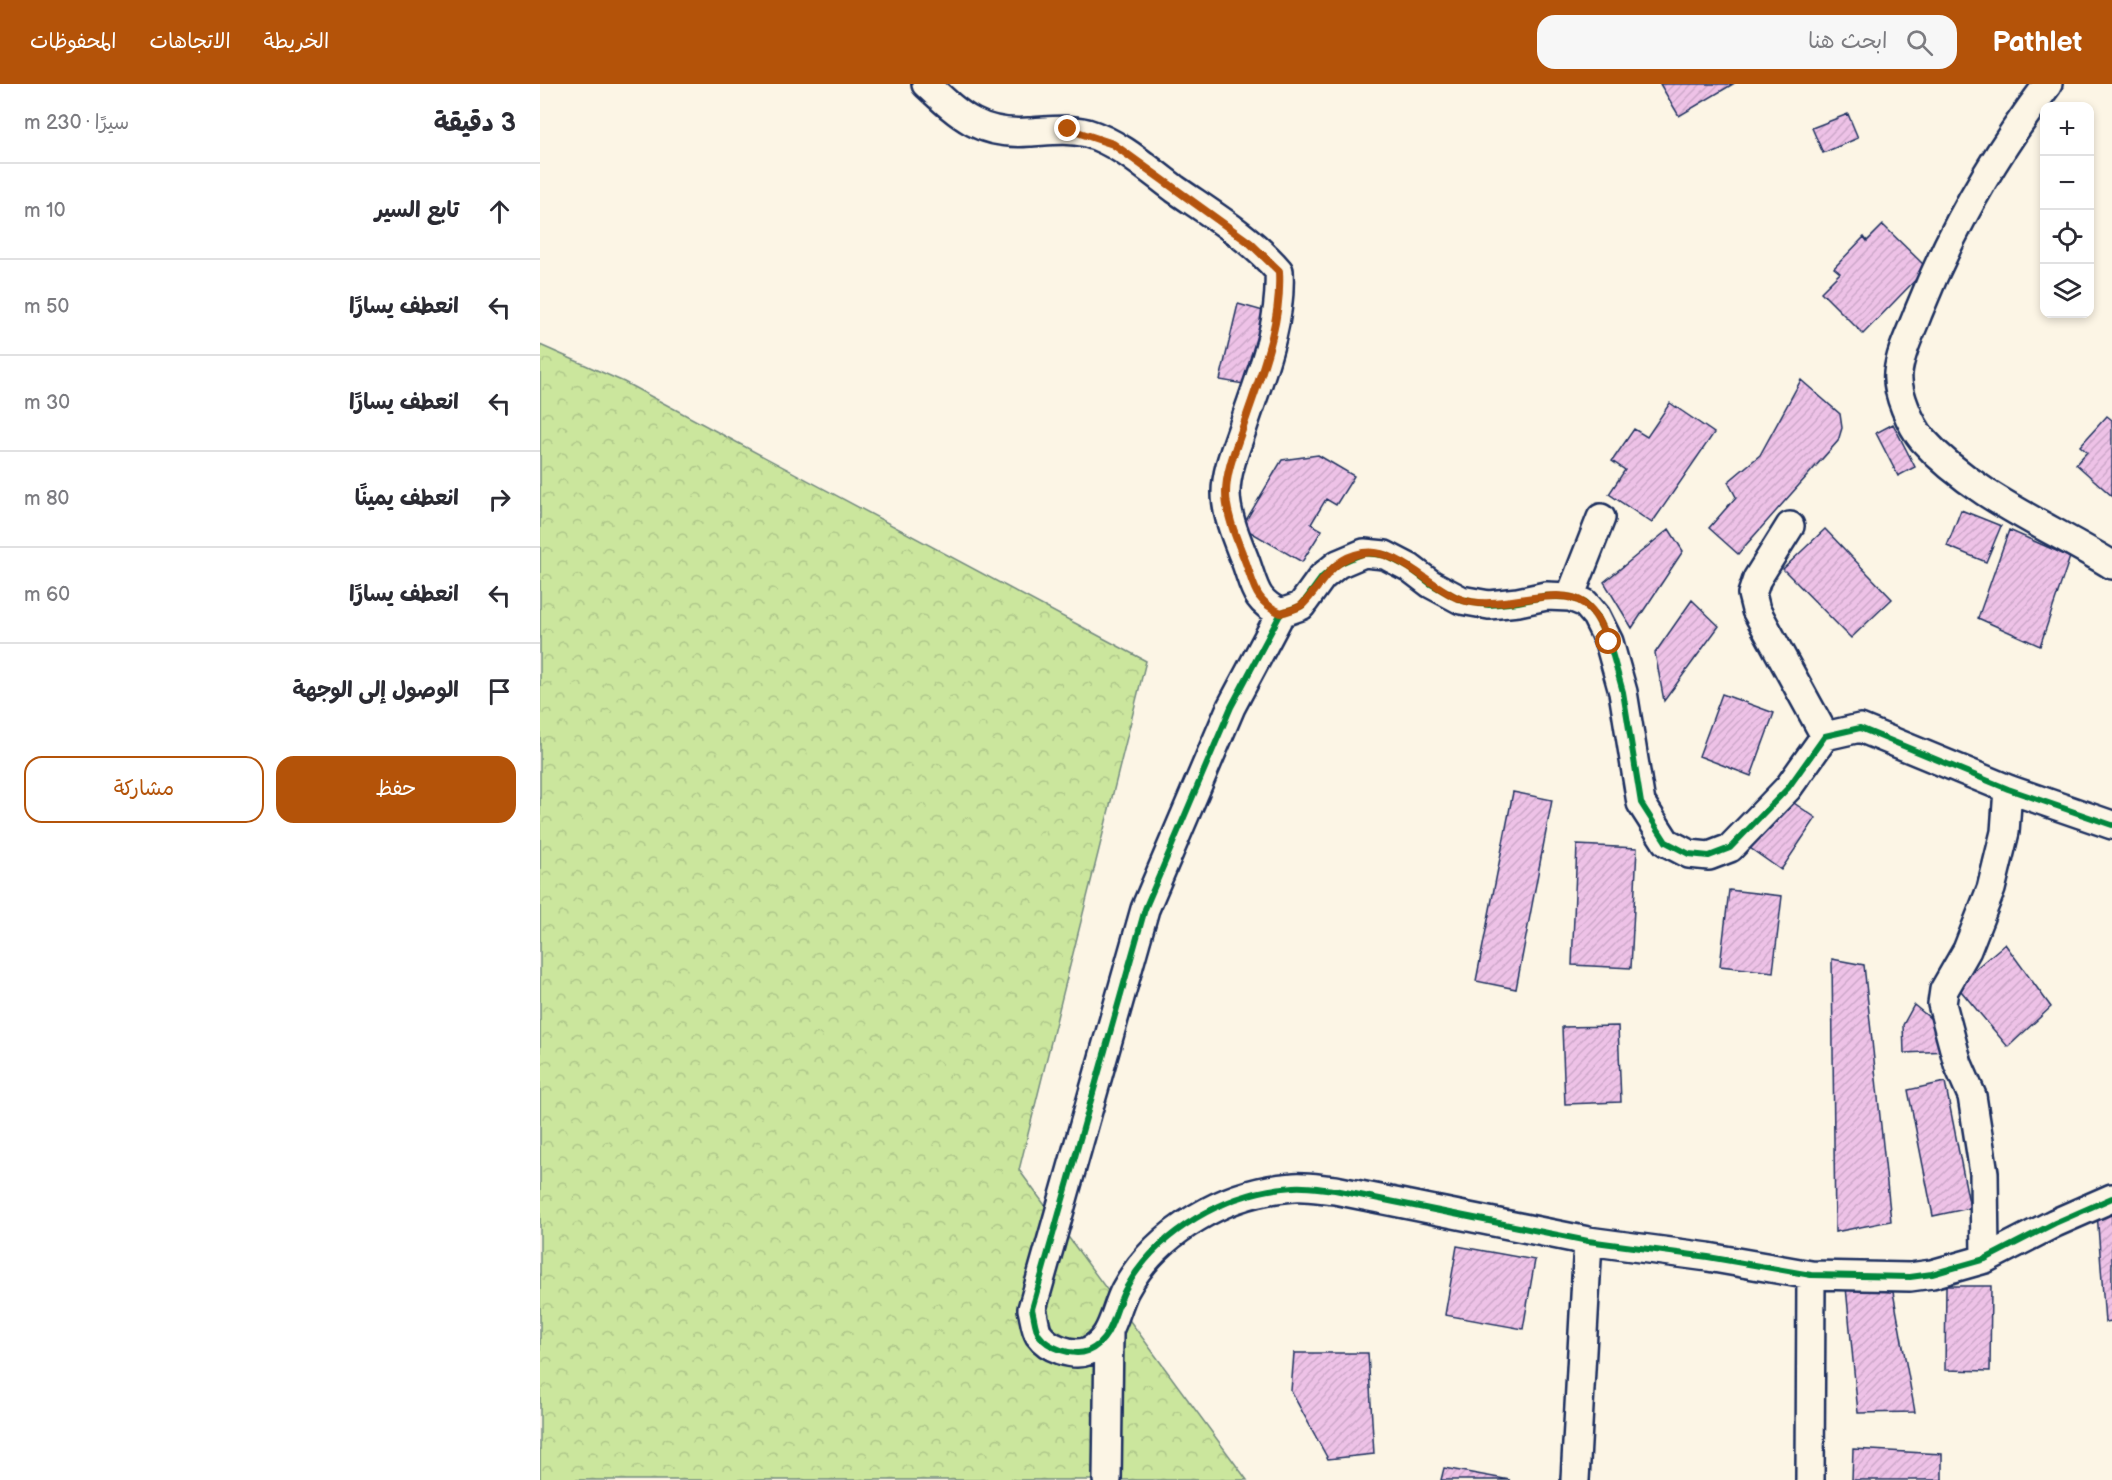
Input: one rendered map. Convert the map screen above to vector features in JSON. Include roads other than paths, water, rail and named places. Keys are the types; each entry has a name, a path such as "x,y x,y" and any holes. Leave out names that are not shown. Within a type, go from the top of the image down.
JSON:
{"street":[{"path":"926,84 964,117 994,132 1018,133 1068,129 1113,144 1250,243 1279,271 1280,294 1276,327 1232,460 1226,493 1234,529 1258,598 1281,613"},
{"path":"2048,84 1997,154 1968,204 1923,302 1897,374 1905,410 1922,439 1957,471 2005,503 2112,565"},
{"path":"1570,597 1601,518"},
{"path":"1790,526 1757,579 1752,594 1756,610 1825,736"},
{"path":"1109,1333 1088,1351 1060,1351 1038,1335 1032,1309 1145,909 1231,708 1281,613 1301,606 1322,577 1338,564 1364,553 1385,555 1461,600 1489,605 1546,596 1570,597 1585,603 1596,616 1609,642 1623,692 1641,803 1666,842 1689,854 1709,856 1730,848 1788,788 1825,736 1860,728 2008,789 2112,825"},
{"path":"1985,1259 1984,1173 1972,1096 1958,1064 1942,1004 1944,990 1967,950 1991,889 2005,832 2008,789"},
{"path":"1107,1480 1109,1333 1124,1292 1140,1267 1181,1228 1223,1202 1294,1187 1335,1190 1588,1241 1708,1257 1811,1275 1910,1277 1932,1274 1985,1259 2055,1223 2112,1198"},
{"path":"1575,1480 1588,1241"},
{"path":"1810,1480 1811,1275"}]}
